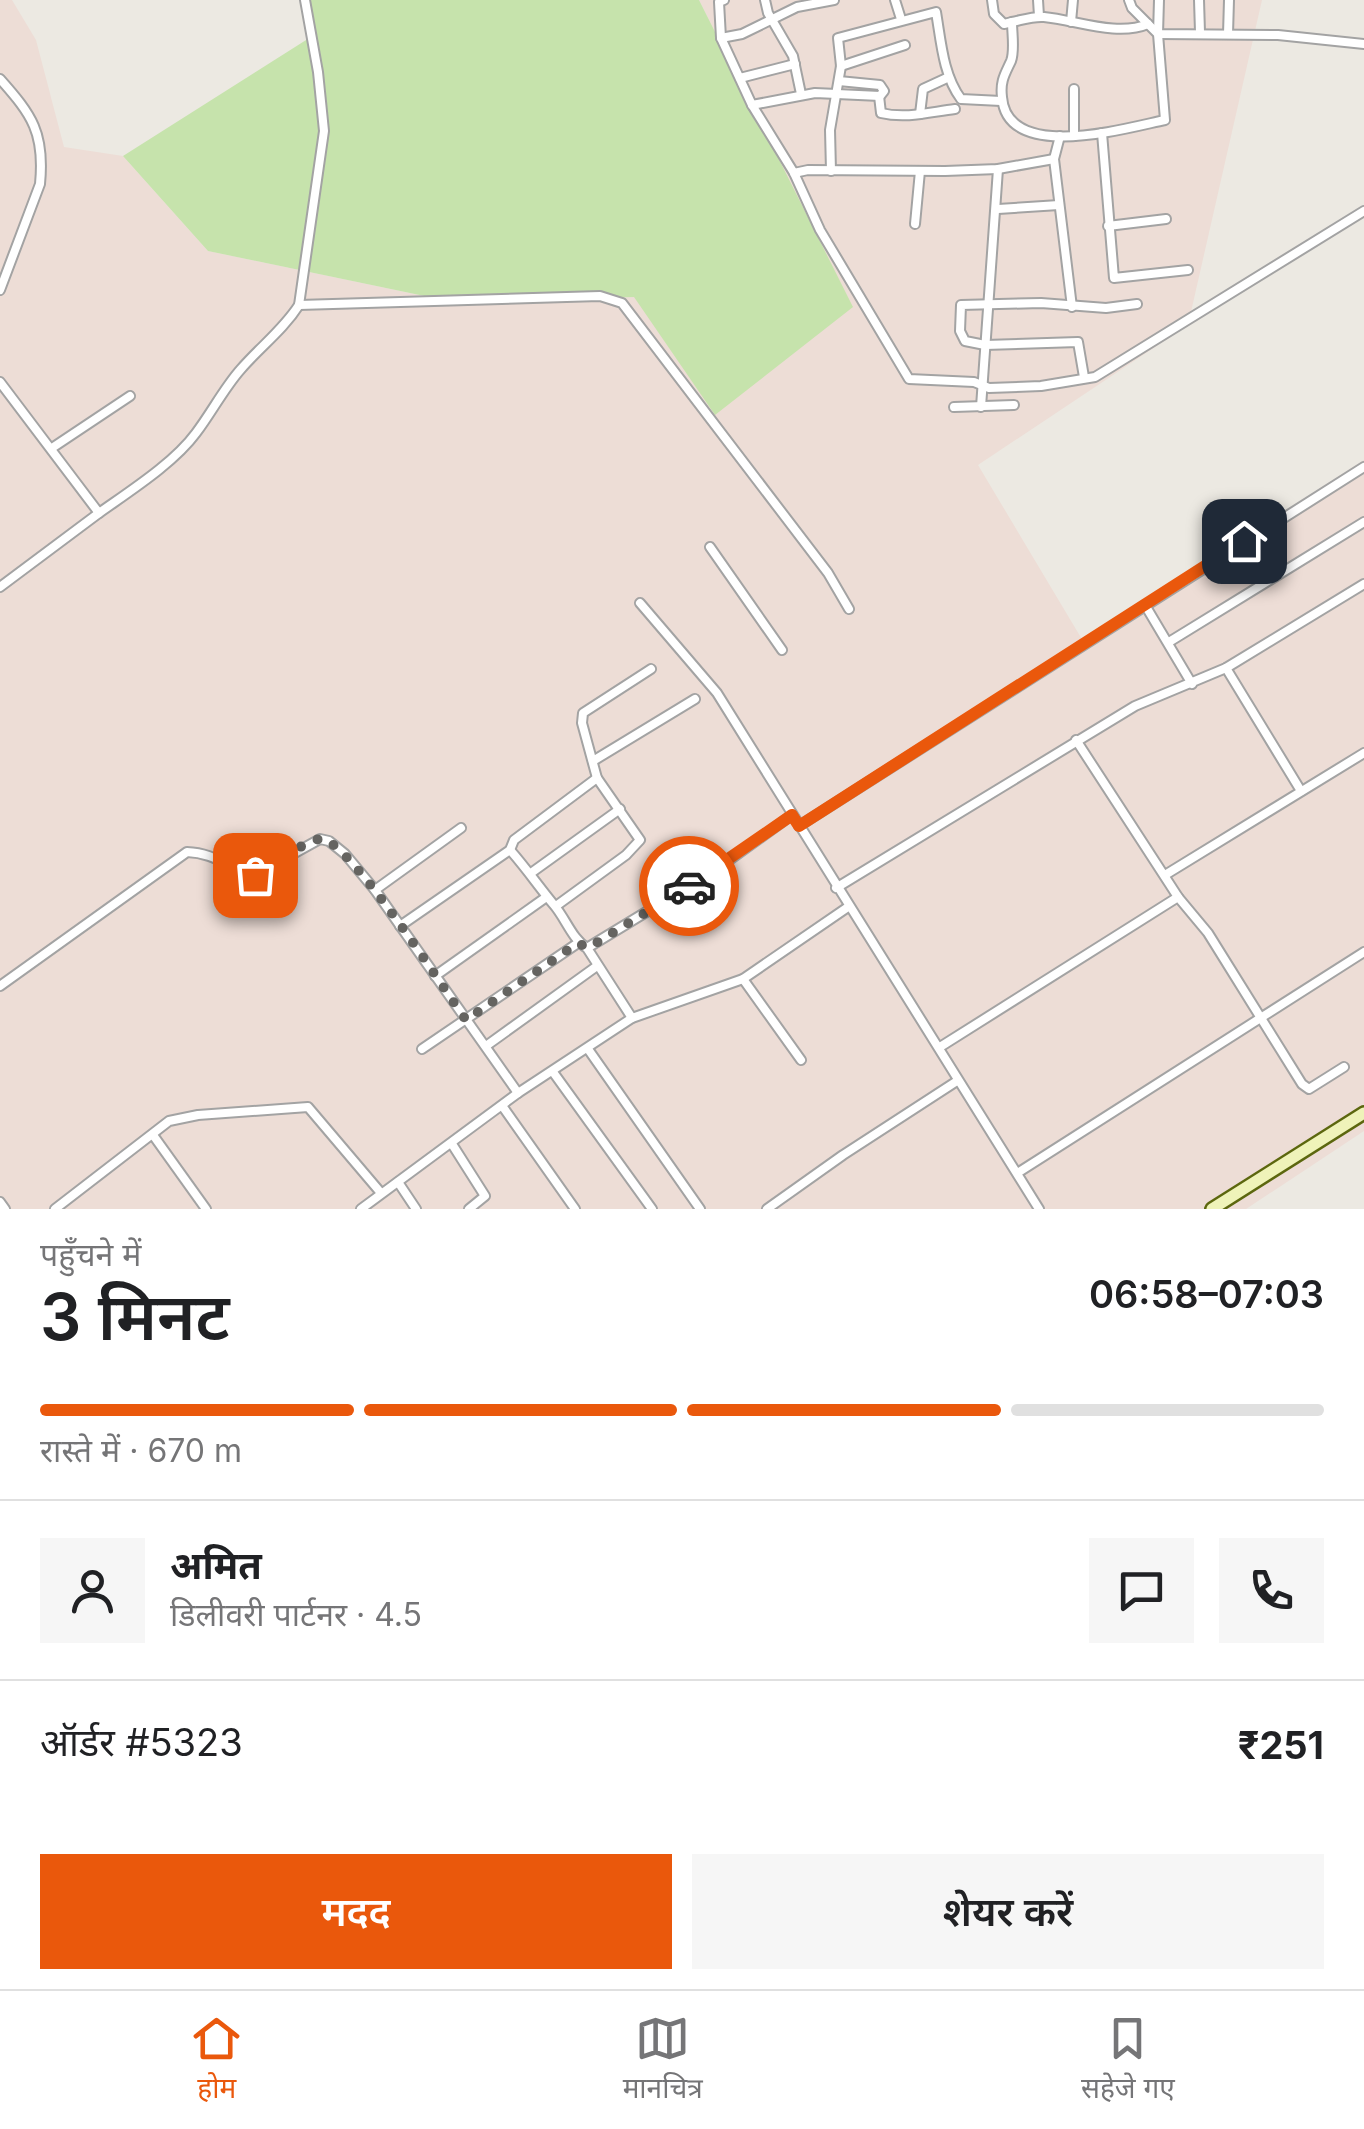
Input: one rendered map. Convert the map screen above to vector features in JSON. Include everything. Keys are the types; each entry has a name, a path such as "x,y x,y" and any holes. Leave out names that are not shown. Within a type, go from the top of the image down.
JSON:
{"street":[{"path":"2,581 136,486 195,435 215,401 242,367 286,326 299,304 324,132 305,0"},
{"path":"723,0 722,38 752,104 794,173 820,230 910,379 974,382 989,388 1041,386 1095,377 1364,211"},
{"path":"765,0 795,64 801,94"},
{"path":"722,38 742,34 796,4 834,0"},
{"path":"895,0 901,19"},
{"path":"992,0 994,14 1004,24 1039,16 1138,28 1148,24"},
{"path":"1038,0 1039,16"},
{"path":"1071,22 1073,0"},
{"path":"1129,0 1158,34 1278,35 1364,44"},
{"path":"1012,22 1012,59 1003,71 1002,101 1013,124 1030,134 1102,133 1165,120 1158,34 1160,0"},
{"path":"1200,0 1200,32"},
{"path":"1228,34 1229,0"},
{"path":"831,171 830,130 842,66 838,38 936,12 949,77 961,99 1002,101"},
{"path":"842,66 905,45"},
{"path":"740,78 795,64"},
{"path":"920,114 922,88 949,77"},
{"path":"0,79 29,111 41,168 40,184 0,290"},
{"path":"752,104 801,94 878,96 884,91 880,85 840,81"},
{"path":"1074,89 1074,136"},
{"path":"878,96 881,113 954,110"},
{"path":"1102,133 1114,278 1188,270"},
{"path":"1060,136 1054,159 1072,307"},
{"path":"794,173 998,168 1054,159"},
{"path":"981,406 998,168"},
{"path":"916,224 920,171"},
{"path":"998,209 1059,205"},
{"path":"1108,226 1166,219"},
{"path":"299,304 600,296 622,303 828,573 849,609"},
{"path":"1084,377 1078,342 969,343 962,338 961,305 1137,304"},
{"path":"0,382 99,512"},
{"path":"52,448 130,396"},
{"path":"954,408 1014,404"},
{"path":"799,826 1364,467"},
{"path":"1169,642 1364,522"},
{"path":"710,547 782,650"},
{"path":"836,888 1135,706 1226,668 1364,584"},
{"path":"640,604 717,692 764,763 836,888 940,1046 957,1081 1019,1172 1039,1209"},
{"path":"1144,605 1192,684"},
{"path":"1226,668 1301,792"},
{"path":"556,906 638,844 638,834 597,778 582,723 583,713 651,669"},
{"path":"593,761 695,699"},
{"path":"1076,740 1178,897 1208,933 1308,1089 1344,1067"},
{"path":"1165,875 1364,753"},
{"path":"400,926 510,850 514,840 597,778"},
{"path":"531,873 620,809"},
{"path":"588,948 792,815"},
{"path":"375,890 461,828"},
{"path":"0,986 187,852 208,853 255,875 320,839 346,854 375,890 518,1093"},
{"path":"510,850 531,873 545,898 556,906 578,943 588,948 632,1018"},
{"path":"940,1046 1178,897"},
{"path":"435,976 545,898"},
{"path":"361,1209 518,1093 632,1018 744,980 848,907"},
{"path":"422,1049 578,943"},
{"path":"1019,1172 1364,952"},
{"path":"486,1046 597,966"},
{"path":"744,980 801,1060"},
{"path":"588,1049 700,1209"},
{"path":"552,1072 652,1209"},
{"path":"768,1209 957,1081"},
{"path":"503,1106 576,1209"},
{"path":"55,1209 169,1121 198,1115 308,1107 381,1193"},
{"path":"1212,1209 1364,1113"},
{"path":"153,1135 206,1209"},
{"path":"452,1144 485,1196 468,1209"},
{"path":"398,1182 416,1209"},
{"path":"0,1202 5,1209"}],"shaded area":[{"path":"0,0 12,0 36,40 64,147 123,156 208,251 458,303 634,297 852,307 699,0 1262,0 1188,325 978,465 1083,641 1364,460 1364,1131 1246,1209 0,1209"}],"green space":[{"path":"310,0 699,0 853,307 715,415 634,297 458,303 208,251 123,156 314,35"}],"way so far":[{"path":"255,875 311,841 329,841 346,854 375,890 466,1020 578,943 588,948 689,886"}],"route":[{"path":"689,886 792,815 799,826 1244,541"}]}
